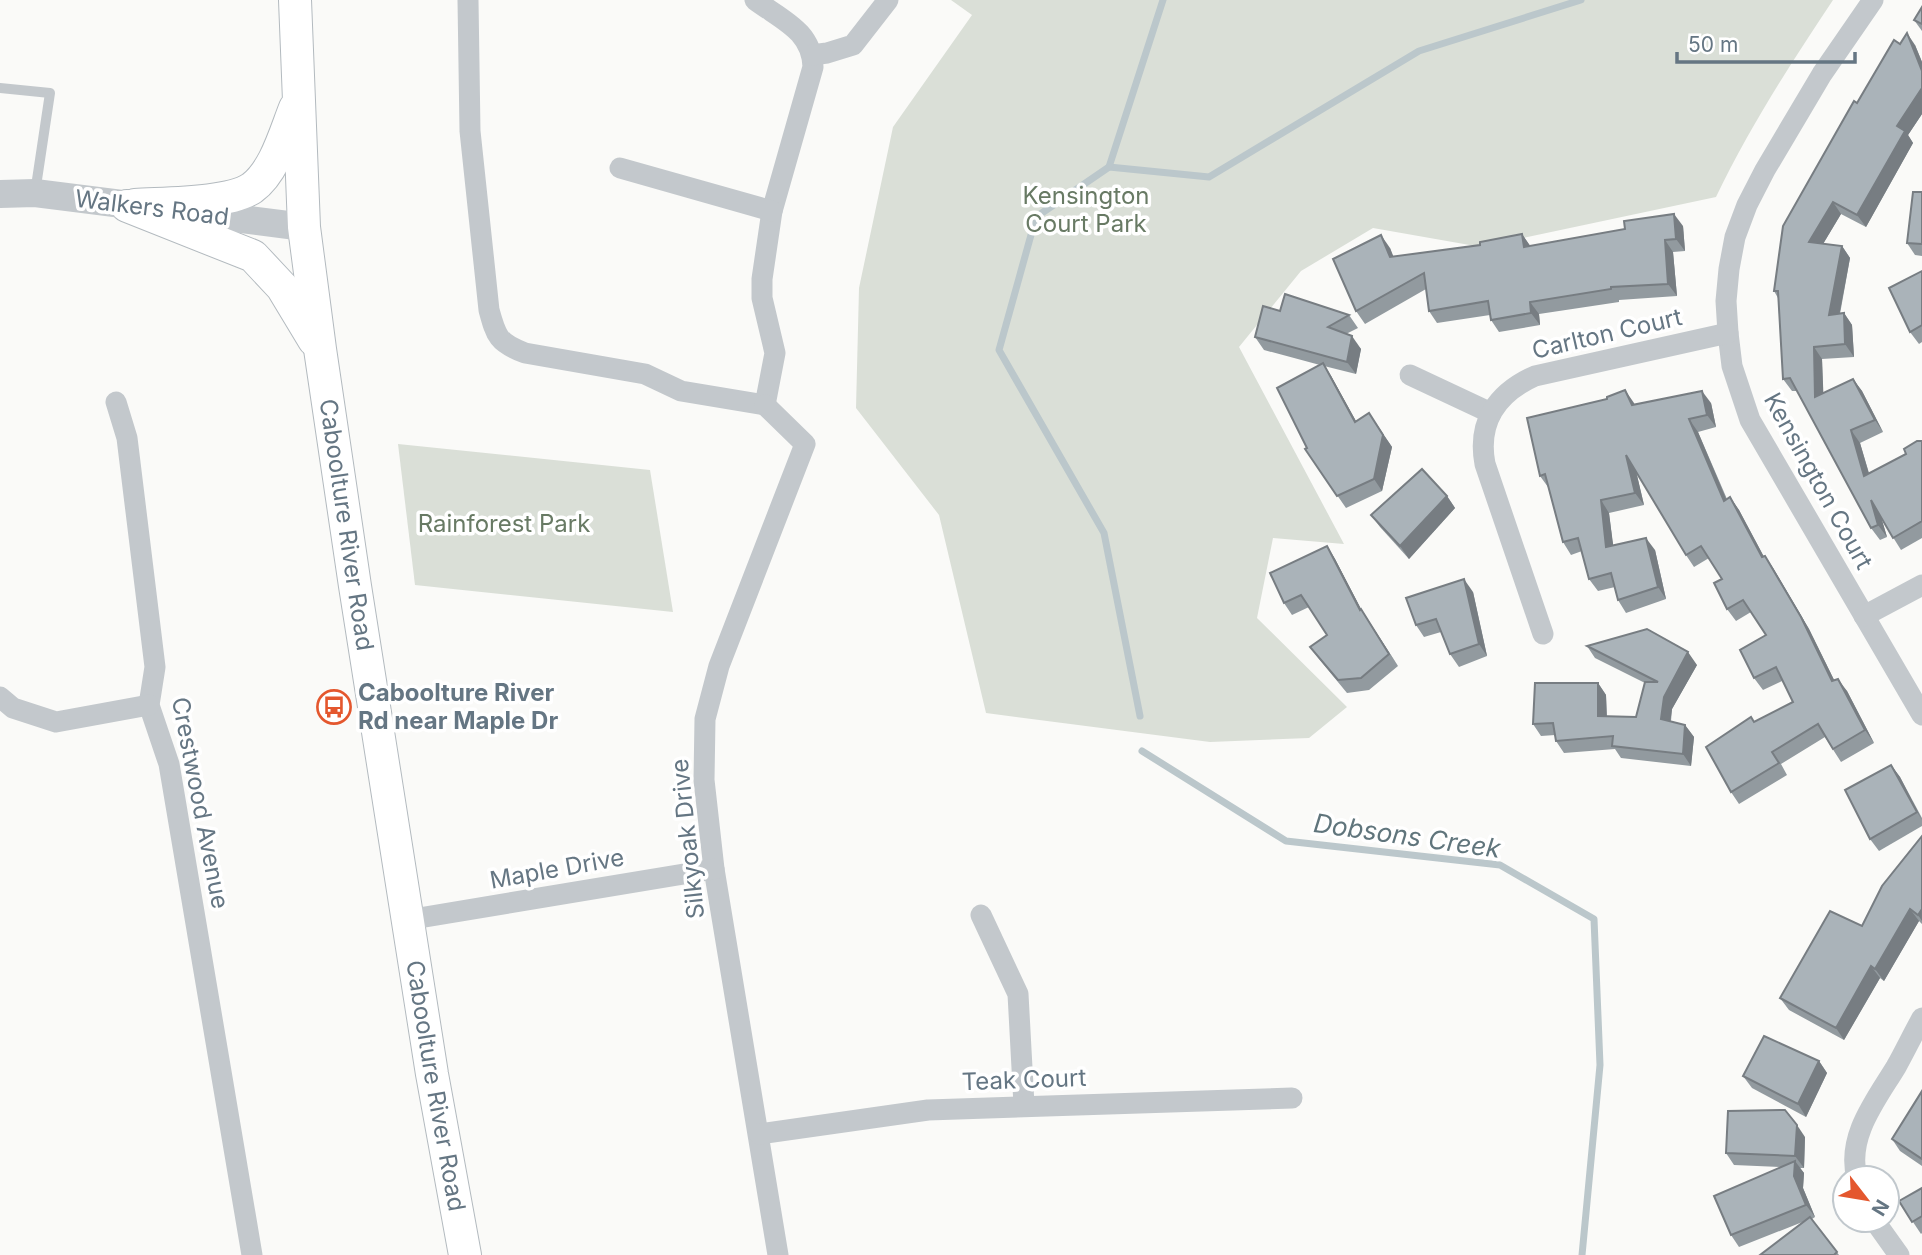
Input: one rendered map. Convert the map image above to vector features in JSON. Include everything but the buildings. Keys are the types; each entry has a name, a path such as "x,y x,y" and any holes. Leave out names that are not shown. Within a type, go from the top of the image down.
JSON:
{"main road":[{"name":"Caboolture River Road","path":"295,0 304,228 320,349 407,919 432,1074 466,1255"},
{"path":"127,206 228,198 251,188 271,162 299,97"},
{"path":"127,206 253,256 282,287 320,349"}],"street":[{"path":"468,0 470,131 489,310 497,336 507,346 525,353 645,374 681,390 765,405 775,353 762,298 762,279 772,211 813,67 812,55 803,35 755,0"},
{"path":"812,55 853,45 888,0"},
{"name":"Kensington Court","path":"1873,0 1822,74 1747,205 1735,237 1728,269 1728,333 1732,366 1750,420 1922,715"},
{"path":"620,168 772,211"},
{"name":"Walkers Road","path":"0,194 35,193 304,228"},
{"name":"Carlton Court","path":"1543,634 1485,464 1482,448 1484,430 1491,413 1517,384 1535,376 1728,333"},
{"path":"1410,375 1491,413"},
{"name":"Crestwood Avenue","path":"116,402 127,438 155,667 149,705 169,764 253,1255"},
{"name":"Silkyoak Drive","path":"765,405 805,444 719,666 705,719 704,780 714,869 778,1255"},
{"path":"1864,616 1922,585"},
{"path":"0,697 13,708 56,722 149,705"},
{"name":"Maple Drive","path":"407,919 714,869"},
{"path":"981,915 1018,994 1024,1105"},
{"path":"1855,1164 1857,1139 1864,1119 1922,1018"},
{"name":"Teak Court","path":"760,1135 928,1110 1292,1098"},
{"path":"1884,1234 1899,1255"}],"lane":[{"path":"0,88 50,93 35,193"}],"green space":[{"name":"Kensington Court Park","path":"951,0 1833,0 1756,121 1716,197 1481,247 1373,228 1301,271 1239,347 1344,544 1273,538 1257,618 1347,707 1309,738 1210,742 986,713 939,515 856,408 859,288 893,127 972,15"},
{"name":"Rainforest Park","path":"398,444 650,470 673,612 415,585"}],"waterway":[{"name":"Dobsons Creek","path":"1140,716 1104,533 999,350 1036,217 1109,167 1163,0"},
{"path":"1109,167 1209,177 1419,51 1581,0"},
{"name":"Dobsons Creek","path":"1142,751 1286,841 1500,865 1594,919 1600,1065 1582,1255"}],"place":[{"name":"Caboolture River Rd near Maple Dr","path":"334,707"}]}
